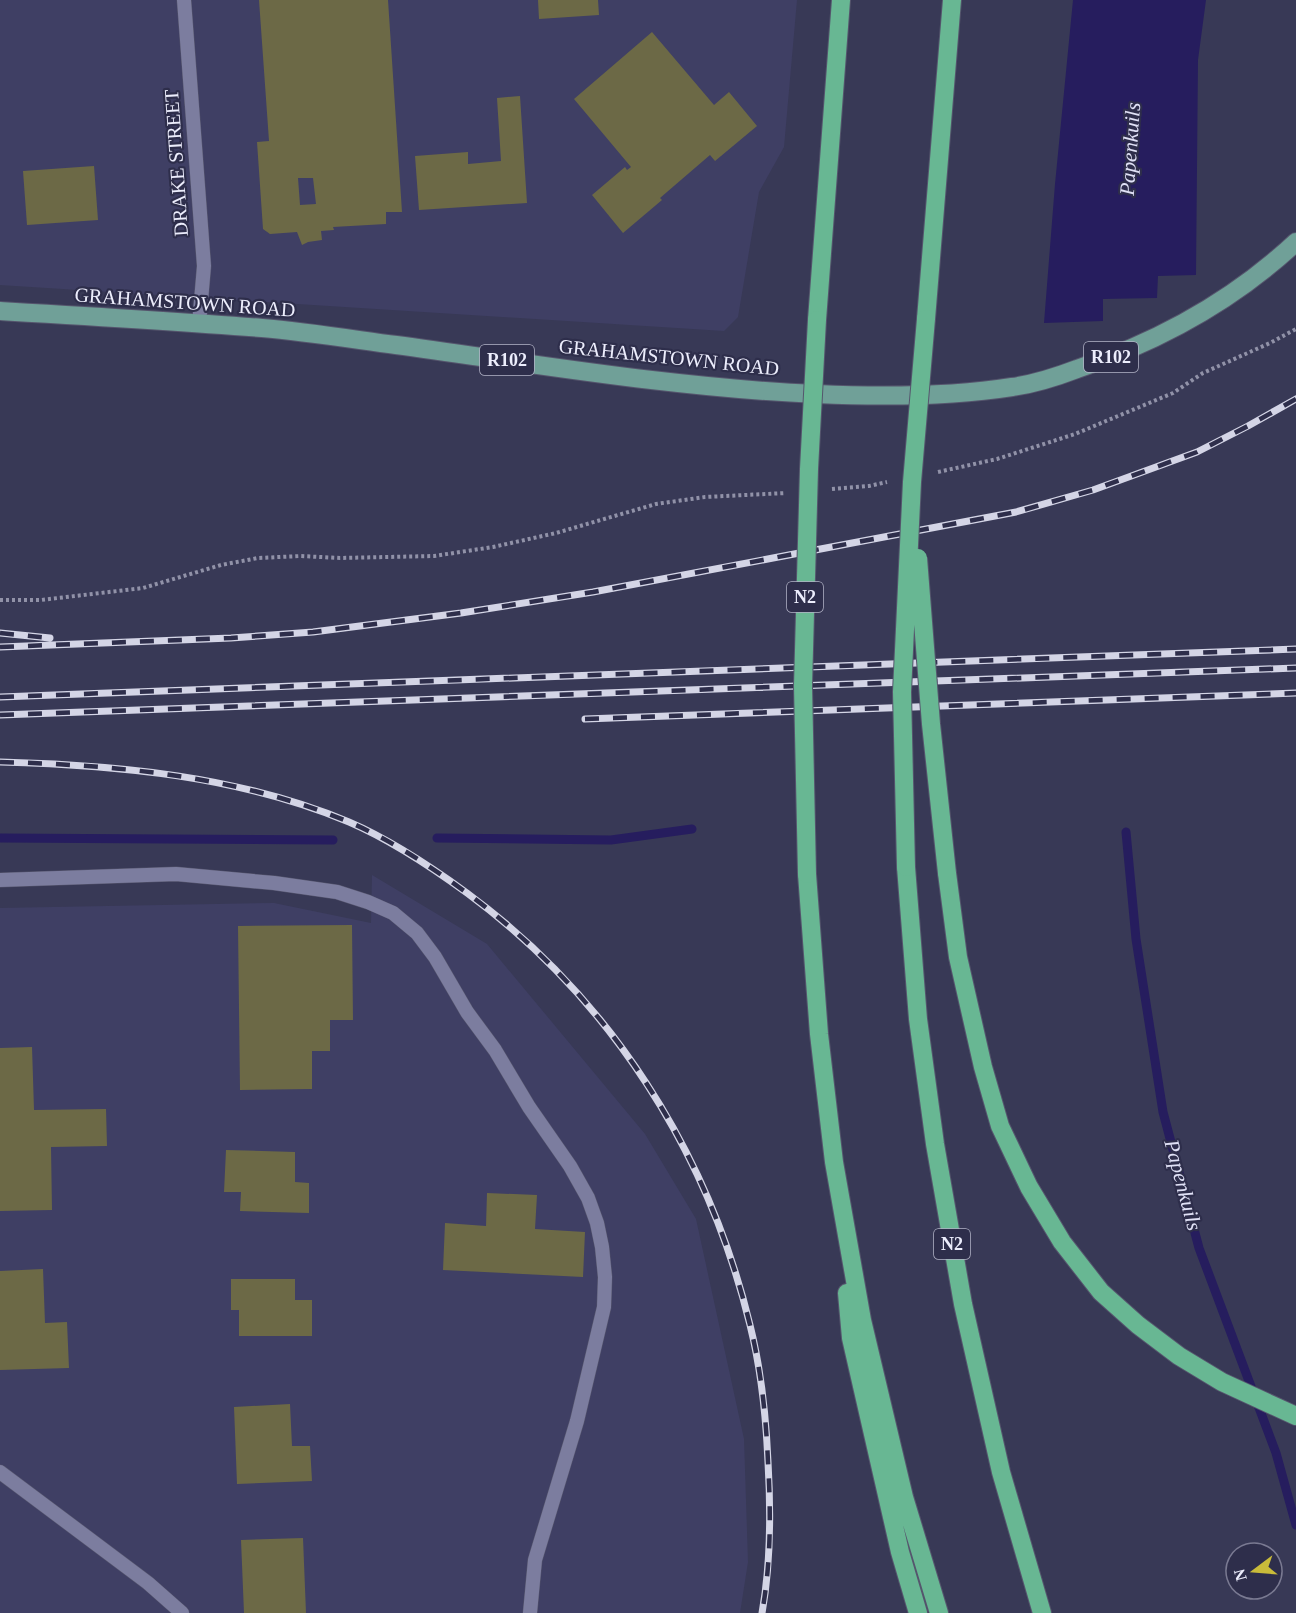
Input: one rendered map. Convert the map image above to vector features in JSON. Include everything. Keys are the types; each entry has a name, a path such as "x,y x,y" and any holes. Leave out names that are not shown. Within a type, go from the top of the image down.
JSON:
{"highway":[{"name":"N2","path":"842,0 817,320 809,469 802,686 807,874 819,1034 834,1162 862,1320 904,1497 939,1613"},
{"name":"N2","path":"952,0 926,319 919,478 902,692 906,867 918,1019 935,1144 961,1293 1001,1472 1042,1613"},
{"path":"919,478 931,724 947,873 958,957 983,1067 1000,1126 1029,1187 1062,1242 1101,1292 1138,1325 1179,1356 1222,1382 1296,1416"},
{"path":"834,1162 851,1338 900,1552 918,1613"}],"main road":[{"name":"GRAHAMSTOWN ROAD","path":"0,311 265,329 756,392 870,396 959,393 1014,387 1056,376 1095,363 1173,329 1203,312 1275,261 1296,242"}],"lane":[{"name":"DRAKE STREET","path":"184,0 204,266 200,324"},
{"path":"0,880 176,874 274,883 337,892 393,913 417,933 435,957 467,1012 495,1050 529,1107 570,1166 588,1198 602,1247 605,1277 604,1307 577,1420 535,1560 530,1613"},
{"path":"0,1472 148,1582 182,1613"}],"path":[{"path":"919,478 997,459 1075,434 1173,393 1203,374 1296,329"},
{"path":"821,490 869,486 892,481"},
{"path":"0,600 41,600 143,588 221,565 258,558 434,556 556,533 657,504 705,497 797,492"}],"shaded area":[{"path":"0,0 797,0 784,147 759,192 738,317 724,331 0,285"},
{"path":"372,875 487,944 645,1134 696,1219 744,1439 748,1562 740,1613 0,1613 0,908 274,903 371,923"}],"water":[{"path":"1073,0 1206,0 1198,60 1196,275 1158,276 1157,298 1103,299 1103,321 1044,323 1055,184"}],"building":[{"path":"259,0 388,0 402,212 386,212 386,224 333,227 334,230 321,231 322,240 302,245 297,232 270,234 263,229 257,142 269,141","holes":["298,178 313,178 316,204 300,205"]},
{"path":"538,0 598,0 599,15 539,19"},
{"path":"652,32 714,105 729,92 757,126 715,161 710,155 623,233 592,195 625,167 627,170 631,167 574,99"},
{"path":"520,96 527,203 419,210 415,156 468,152 468,164 501,161 497,98"},
{"path":"94,166 98,220 27,225 23,171"},
{"path":"352,925 353,1020 330,1020 330,1051 312,1051 312,1089 240,1090 238,926"},
{"path":"32,1047 34,1110 106,1109 107,1146 51,1147 52,1210 0,1211 0,1048"},
{"path":"226,1150 295,1152 295,1182 309,1183 309,1213 240,1211 241,1192 224,1192"},
{"path":"487,1193 537,1195 535,1229 585,1232 583,1277 443,1270 445,1223 486,1226"},
{"path":"43,1269 45,1323 67,1322 69,1368 0,1370 0,1271"},
{"path":"231,1279 295,1279 295,1300 312,1300 312,1336 239,1336 239,1310 231,1310"},
{"path":"290,1404 292,1446 310,1446 312,1481 237,1484 234,1407"},
{"path":"303,1538 306,1613 244,1613 241,1540"}],"waterway":[{"path":"437,838 611,840 692,829"},
{"name":"Papenkuils","path":"1126,832 1136,939 1163,1112 1199,1248 1276,1453 1296,1525"},
{"path":"0,838 333,840"}],"railway":[{"path":"0,647 231,638 313,632 461,613 593,592 1016,512 1093,490 1197,452 1296,399"},
{"path":"0,633 50,638"},
{"path":"0,697 1296,649"},
{"path":"0,715 1296,668"},
{"path":"585,719 1296,693"},
{"path":"0,762 89,766 178,776 265,794 307,806 349,822 410,854 467,893 519,935 566,981 609,1031 647,1084 680,1140 708,1199 732,1261 754,1342 766,1427 770,1538 762,1613"}]}
